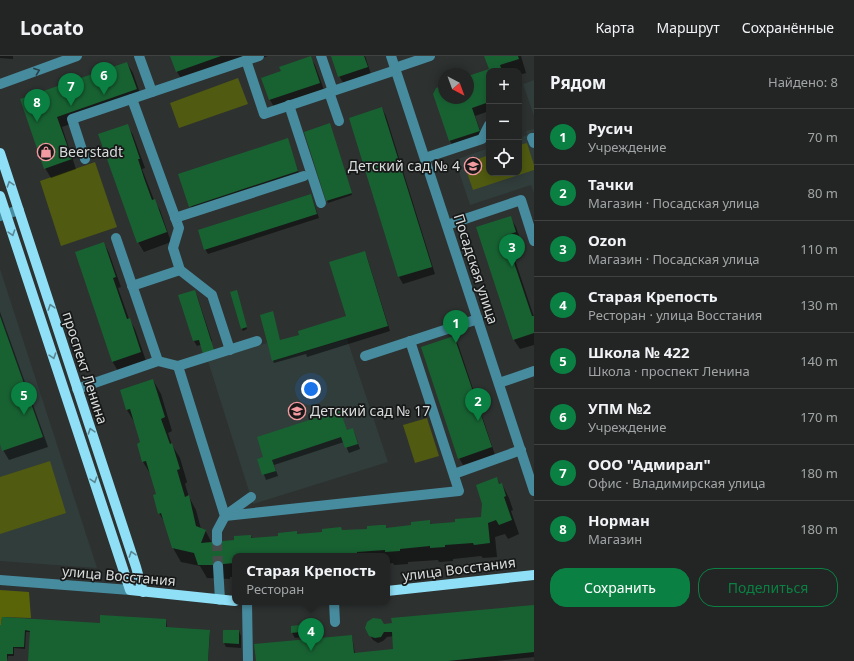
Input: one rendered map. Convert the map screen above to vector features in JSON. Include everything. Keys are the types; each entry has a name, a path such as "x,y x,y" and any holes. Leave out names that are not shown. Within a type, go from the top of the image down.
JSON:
{"main road":[{"name":"проспект Ленина","path":"0,153 143,592"},
{"name":"проспект Ленина","path":"0,196 3,215 130,590"},
{"name":"улица Восстания","path":"390,591 534,575"},
{"name":"улица Восстания","path":"130,590 232,601"}],"street":[{"path":"0,84 77,56"},
{"path":"139,56 152,92"},
{"path":"85,159 72,120 259,56"},
{"path":"321,56 339,121"},
{"name":"Посадская улица","path":"391,56 534,491"},
{"path":"246,60 264,114 331,92 430,56"},
{"path":"132,99 178,228 173,248 180,270 212,295 230,350"},
{"path":"289,105 320,203"},
{"path":"425,158 482,139 486,131"},
{"path":"534,138 532,138 534,143"},
{"path":"175,218 304,176"},
{"path":"447,225 521,200 532,227 534,241"},
{"path":"3,215 19,210"},
{"path":"116,238 158,361"},
{"path":"132,286 180,270"},
{"path":"365,356 478,319"},
{"path":"78,389 158,361 178,366 257,341"},
{"path":"224,516 459,491 410,342"},
{"path":"178,366 224,516"},
{"path":"499,383 534,371"},
{"path":"454,474 521,450"},
{"path":"217,541 217,531 224,516 251,497"},
{"path":"218,566 220,600"},
{"name":"улица Восстания","path":"0,580 130,590"},
{"path":"247,605 248,661"},
{"path":"334,605 335,622"}],"shaded area":[{"path":"534,80 534,116 523,84"},
{"name":"Детский сад № 4","path":"534,129 534,193 531,185 470,205 455,160 486,149 486,176 522,176 522,137 527,135 526,131"},
{"path":"0,269 97,568 0,561"},
{"name":"Детский сад № 17","path":"347,339 388,462 253,504 208,361 267,343 273,361"}],"green space":[{"path":"238,78 248,104 179,128 170,103"},
{"path":"527,143 534,165 534,170 522,174 522,144"},
{"path":"486,156 486,176 516,176 473,190 464,164"},
{"path":"95,162 117,227 61,246 40,181"},
{"path":"427,418 439,456 415,463 403,425"},
{"path":"50,461 66,513 0,534 0,477"},
{"path":"0,590 29,592 31,618 2,617 0,625"}],"building":[{"path":"170,56 221,56 176,72"},
{"path":"311,56 320,83 269,100 261,78 281,71 279,67"},
{"path":"331,56 364,56 368,67 338,77"},
{"path":"484,56 518,56 519,59 500,65 501,68 489,68"},
{"path":"127,62 137,89 57,117 72,159 44,169 20,99"},
{"path":"486,70 486,103 472,108 480,131 449,141 433,94 438,87 438,104 474,104 474,74"},
{"path":"382,107 432,267 398,277 349,118"},
{"path":"330,123 352,193 326,201 304,132"},
{"path":"128,124 140,159 138,159 144,178 152,200 155,199 167,232 137,243 98,134"},
{"path":"288,138 298,171 189,207 178,174"},
{"path":"311,194 317,214 204,250 198,230"},
{"path":"511,216 516,232 505,236 532,316 534,316 534,333 513,340 476,227"},
{"path":"104,242 116,277 113,278 127,319 130,318 141,352 112,362 75,252"},
{"path":"365,251 388,326 272,361 260,315 273,311 280,340 299,335 298,331 346,316 329,262"},
{"path":"195,290 214,350 203,354 199,340 193,341 178,295"},
{"path":"237,290 247,327 241,329 230,292"},
{"path":"0,316 43,437 2,451 0,444"},
{"path":"454,336 492,447 458,459 421,347"},
{"path":"153,379 165,417 161,419 170,444 172,443 180,469 177,470 185,497 189,495 196,526 206,530 201,543 234,540 234,536 251,535 251,538 278,536 278,533 297,531 297,534 322,532 322,529 341,527 342,530 367,529 367,526 386,525 386,528 411,525 411,522 430,520 430,524 455,522 455,519 481,517 482,504 476,485 497,477 499,484 502,483 506,496 504,497 512,520 499,525 496,520 488,523 490,543 474,545 473,543 445,545 445,547 430,548 430,546 385,552 385,550 357,553 232,553 232,563 223,565 198,565 194,553 172,548 161,513 158,514 153,495 156,494 146,461 142,462 137,444 140,442 130,409 126,410 120,390"},
{"path":"340,410 347,430 353,428 358,444 345,448 341,437 272,460 276,471 262,475 257,459 263,457 257,437"},
{"path":"534,605 534,652 448,661 256,661 254,644 352,635 354,653 393,649 392,632 384,632 381,637 375,638 369,636 365,628 367,622 373,618 381,619 384,624 392,623 391,618"},
{"path":"100,615 166,619 166,627 210,630 208,661 28,661 30,631 25,630 24,647 13,647 13,654 7,654 7,661 0,661 0,625 2,617 100,623"},
{"path":"300,625 301,632 291,633 291,626"},
{"path":"223,630 239,630 239,644 223,643"}],"tunnel":[{"path":"217,541 218,566"}],"place":[{"name":"УПМ №2","path":"104,95"},
{"name":"ООО \"Адмирал\"","path":"71,106"},
{"name":"Норман","path":"37,122"},
{"name":"Beerstadt","path":"46,152"},
{"name":"Детский сад № 4","path":"473,166"},
{"name":"Ozon","path":"512,267"},
{"name":"Русич","path":"456,343"},
{"name":"Детский сад № 17","path":"297,411"},
{"name":"Школа № 422","path":"24,415"},
{"name":"Тачки","path":"478,421"},
{"name":"Старая Крепость","path":"311,651"}]}
